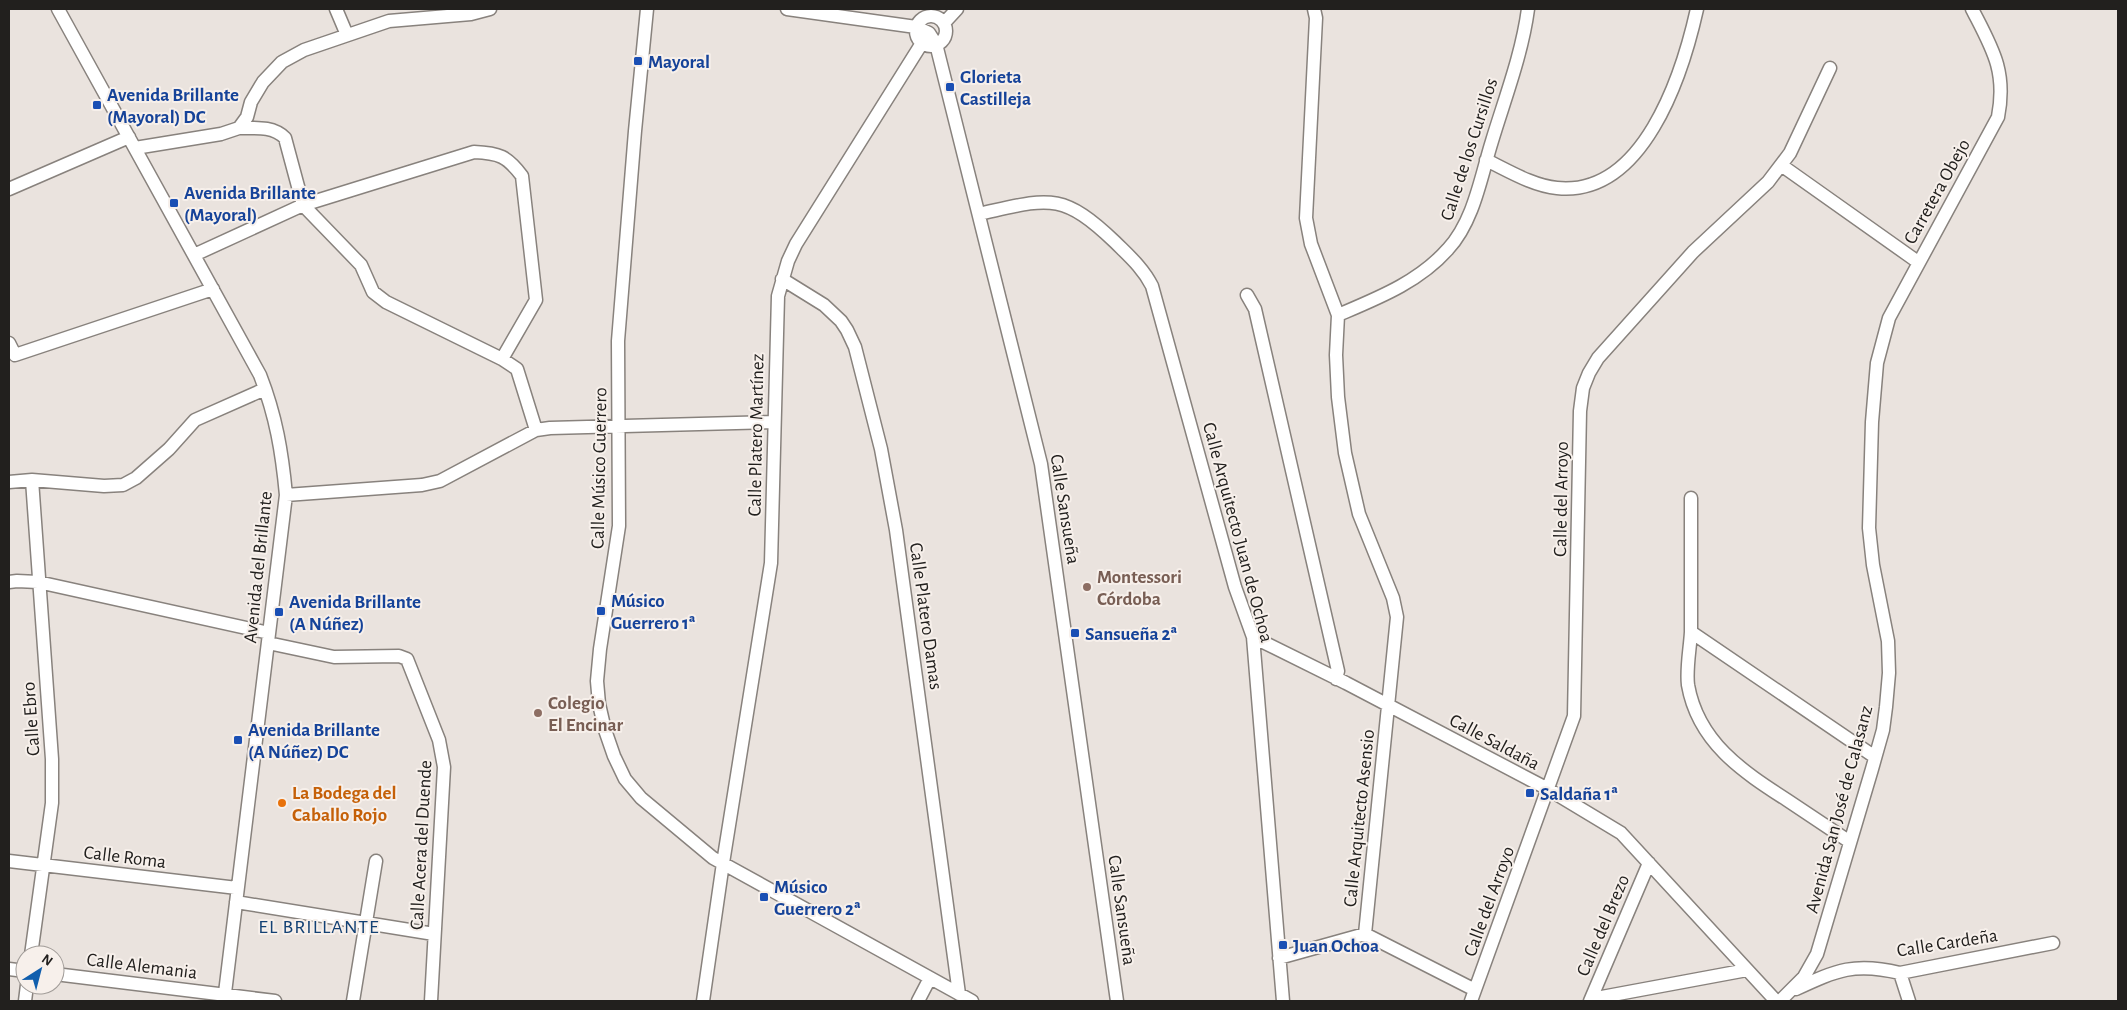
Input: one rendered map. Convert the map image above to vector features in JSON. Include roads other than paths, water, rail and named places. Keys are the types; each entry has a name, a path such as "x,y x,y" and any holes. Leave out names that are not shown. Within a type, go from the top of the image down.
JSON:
{"street":[{"name":"Avenida del Brillante","path":"58,9 240,338 265,389 276,423 286,495 224,998"},
{"path":"336,9 347,35"},
{"path":"239,128 247,117 251,102 263,82 282,62 304,50 389,21 471,14 490,9"},
{"name":"Calle Músico Guerrero","path":"647,9 618,341 619,526 600,649 597,681 599,704 605,730 625,779 641,798 723,863 972,1001"},
{"path":"787,9 916,27 925,38"},
{"path":"936,44 945,36 945,22 957,9"},
{"path":"1314,9 1316,18 1306,218 1311,244 1338,315 1336,355 1345,452 1359,514 1393,598 1397,617 1389,706"},
{"name":"Calle de los Cursillos","path":"1338,315 1390,292 1421,274 1447,251 1459,236 1486,160 1519,51 1528,9"},
{"path":"1486,160 1530,180 1555,188 1572,189 1586,186 1612,175 1632,158 1642,145 1670,94 1688,46 1697,9"},
{"name":"Carretera Obejo","path":"1781,165 1918,262 1998,116 2002,80 1989,43 1972,9"},
{"path":"916,27 923,18 928,16 934,16 945,22"},
{"name":"Calle Sansueña","path":"925,38 936,44 1041,464 1117,1001"},
{"name":"Calle Platero Martínez","path":"703,1001 771,563 776,310 782,279 796,244 925,38"},
{"name":"Calle del Arroyo","path":"1473,996 1570,728 1575,706 1580,411 1583,388 1588,373 1626,326 1687,260 1757,194 1790,154 1830,68"},
{"path":"9,189 132,142 221,134 239,128 270,129 280,132 285,138 304,205 361,265 373,292 386,302 502,359 517,369 536,430"},
{"path":"194,255 304,205 474,152 490,152 503,156 513,164 522,176 536,300 502,359"},
{"name":"Calle Arquitecto Juan de Ochoa","path":"978,214 1032,202 1064,205 1092,220 1133,259 1148,278 1235,587 1252,637 1283,1001"},
{"name":"Avenida San José de Calasanz","path":"1780,1001 1804,978 1817,954 1882,730 1889,673 1888,641 1873,565 1869,528 1872,422 1877,363 1889,318 1918,262"},
{"name":"Calle Platero Damas","path":"782,279 824,305 841,320 847,330 855,347 881,449 896,530 959,994"},
{"path":"9,343 15,355 213,289"},
{"path":"1247,295 1255,309 1338,670 1336,678"},
{"path":"9,482 32,480 104,486 123,485 136,478 169,448 195,420 265,389"},
{"path":"286,495 422,485 440,481 536,430 550,428 774,422"},
{"name":"Calle Ebro","path":"32,480 52,759 52,803 32,945"},
{"path":"1691,498 1688,684 1701,722 1725,755 1742,770 1850,842"},
{"path":"9,582 17,580 38,582 269,638"},
{"path":"1690,632 1875,757"},
{"name":"Calle Saldaña","path":"1252,637 1336,678 1548,789 1621,833 1776,1001"},
{"name":"Calle Acera del Duende","path":"269,638 334,657 399,656 407,659 439,740 444,767 431,1001"},
{"name":"Calle Arquitecto Asensio","path":"1365,934 1389,706"},
{"path":"353,1001 376,860"},
{"name":"Calle Roma","path":"9,861 238,888"},
{"name":"Calle del Brezo","path":"1591,1000 1649,863"},
{"path":"236,902 434,934"},
{"path":"1279,958 1365,934 1473,996"},
{"name":"Calle Cardeña","path":"1792,991 1827,974 1846,969 1875,967 1900,973 2053,943"},
{"path":"1591,1000 1747,970"},
{"path":"1900,973 1909,1001"},
{"name":"Calle Alemania","path":"65,975 224,998 275,1001"},
{"path":"918,1001 930,978"}],"place":[{"name":"Mayoral","path":"638,61"},
{"name":"Glorieta Castilleja","path":"950,87"},
{"name":"Avenida Brillante (Mayoral) DC","path":"97,105"},
{"name":"Avenida Brillante (Mayoral)","path":"174,203"},
{"name":"Montessori Córdoba","path":"1087,587"},
{"name":"Músico Guerrero 1ª","path":"601,611"},
{"name":"Avenida Brillante (A Núñez)","path":"279,612"},
{"name":"Sansueña 2ª","path":"1075,633"},
{"name":"Colegio El Encinar","path":"538,713"},
{"name":"Avenida Brillante (A Núñez) DC","path":"238,740"},
{"name":"Saldaña 1ª","path":"1530,793"},
{"name":"La Bodega del Caballo Rojo","path":"282,803"},
{"name":"Músico Guerrero 2ª","path":"764,897"},
{"name":"Juan Ochoa","path":"1283,945"}],"district":[{"name":"EL BRILLANTE","path":"319,926"}]}
